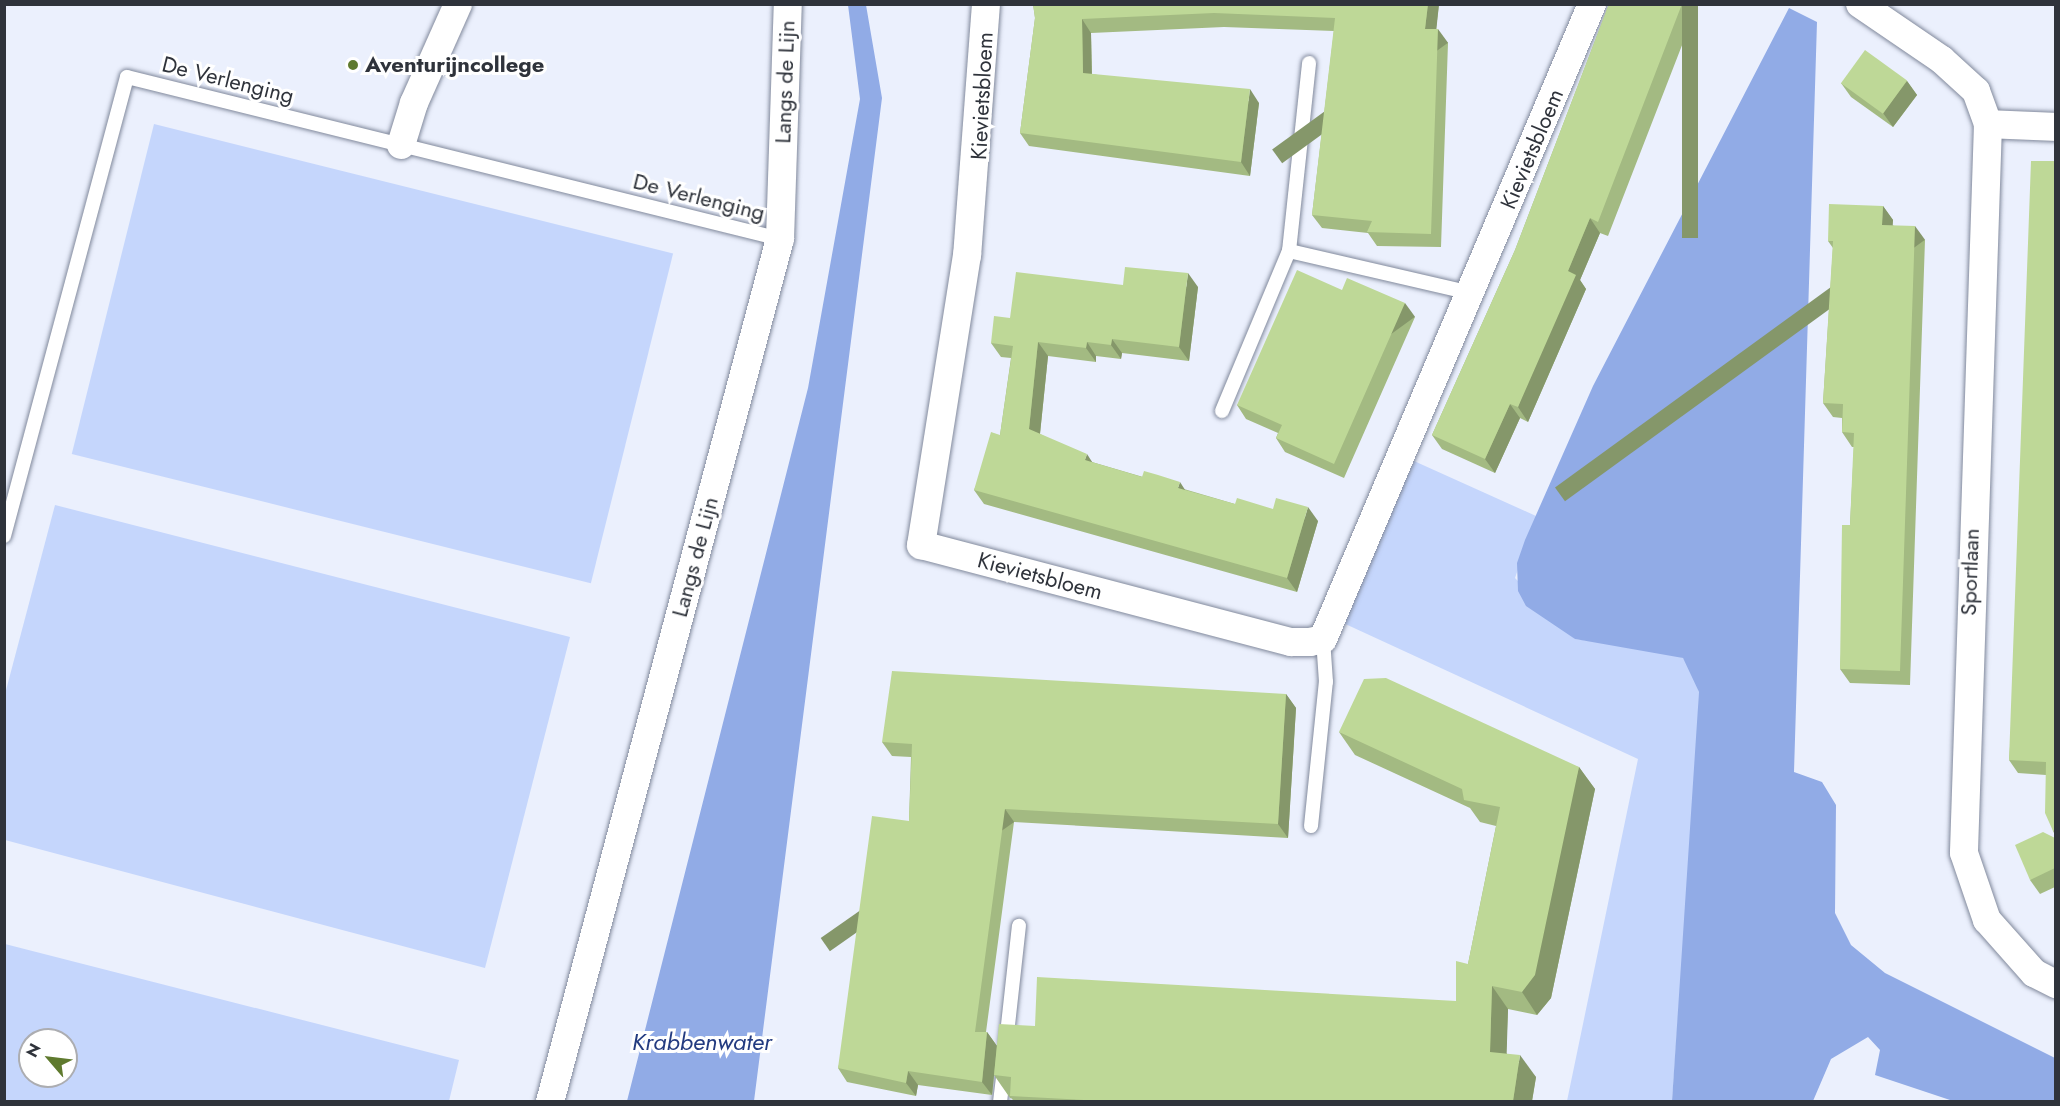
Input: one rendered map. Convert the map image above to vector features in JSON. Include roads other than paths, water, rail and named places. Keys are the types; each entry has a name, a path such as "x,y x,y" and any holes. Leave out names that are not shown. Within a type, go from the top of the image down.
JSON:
{"street":[{"path":"401,145 414,103 458,4"},
{"name":"Langs de Lijn","path":"550,1101 780,239 788,4"},
{"name":"Kievietsbloem","path":"986,4 970,231 921,545 1291,642 1323,639 1472,293 1592,4"},
{"path":"1860,4 1942,60 1976,91 1988,124 2055,127"},
{"name":"Sportlaan","path":"1988,124 1964,853 1987,920 2027,967 2055,984"}],"lane":[{"path":"1222,411 1289,251 1309,63"},
{"name":"De Verlenging","path":"4,536 127,77 780,239"},
{"path":"1289,251 1472,293"},
{"path":"1311,826 1326,682 1323,639"},
{"path":"1000,1101 1019,926"}],"water":[{"name":"Krabbenwater","path":"848,5 866,5 882,98 754,1101 627,1101 808,388 860,99"},
{"path":"1789,8 1817,22 1794,772 1822,782 1836,805 1835,913 1851,945 1885,973 2055,1058 2055,1101 1953,1101 1875,1075 1880,1050 1868,1037 1831,1059 1813,1101 1672,1101 1699,692 1683,658 1575,639 1526,606 1518,591 1517,563 1525,540 1593,386"}],"place":[{"name":"Aventurijncollege","path":"353,65"}]}
